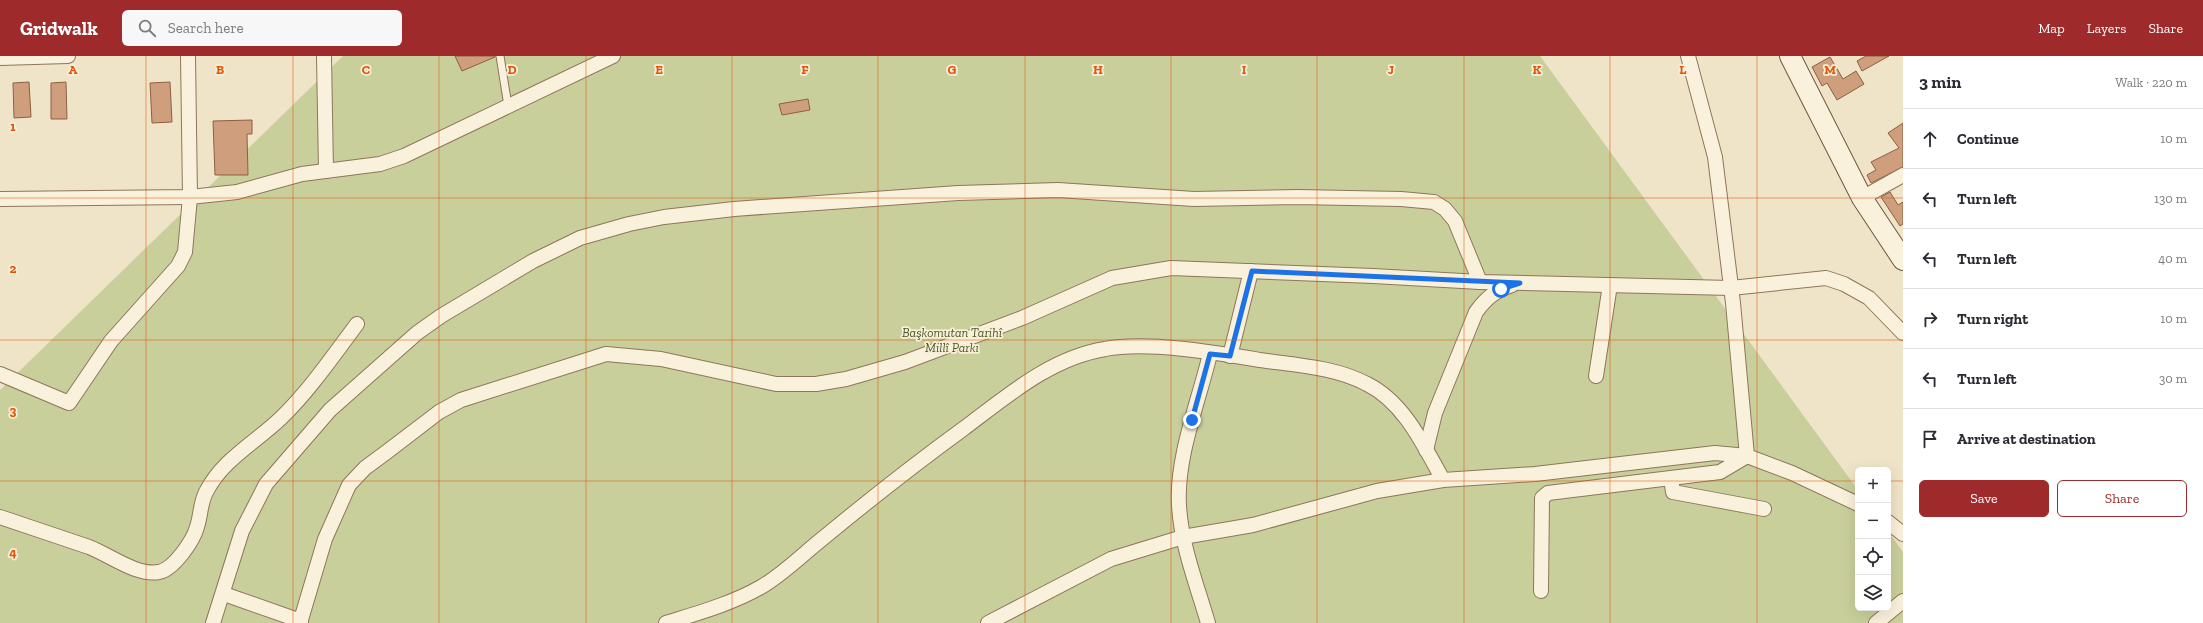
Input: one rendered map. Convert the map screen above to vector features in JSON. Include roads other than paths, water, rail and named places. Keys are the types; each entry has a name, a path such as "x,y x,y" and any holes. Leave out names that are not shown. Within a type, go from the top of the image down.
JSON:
{"main road":[{"path":"1790,56 1862,198 1903,260"}],"street":[{"path":"0,58 68,56"},
{"path":"0,374 69,403 111,341 178,266 185,252 190,197 188,56"},
{"path":"324,56 326,171"},
{"path":"0,199 190,197 237,192 302,174 380,164 404,156 613,56"},
{"path":"1688,56 1715,157 1731,288 1747,456"},
{"path":"1862,198 1903,175"},
{"path":"213,623 224,594 242,531 266,484 330,410 417,333 441,316 533,261 580,238 629,224 664,216 734,209 958,193 1058,190 1194,199 1298,196 1401,199 1434,202 1445,209 1455,221 1480,282"},
{"path":"224,594 300,622 325,539 349,485 365,468 439,412 461,400 606,354 661,359 776,384 816,384 846,379 905,362 1022,318 1112,278 1171,268 1480,282 1731,288 1826,278 1844,284 1869,298 1903,333"},
{"path":"1230,356 1252,271"},
{"path":"1426,450 1435,413 1476,312 1486,298 1501,289 1520,283"},
{"path":"1596,376 1610,285"},
{"path":"0,517 90,548 144,572 160,572 171,566 193,539 198,525 200,509 206,492 220,471 245,446 284,415 357,324"},
{"path":"666,623 718,607 763,586 943,444 1016,390 1055,365 1072,357 1107,348 1155,347 1230,356 1326,370 1369,384 1401,411 1443,480"},
{"path":"1208,623 1183,537 1179,504 1183,461 1210,354"},
{"path":"988,623 1111,560 1183,537 1253,525 1377,490 1443,480 1535,474 1715,453 1747,456 1792,473 1856,503"},
{"path":"1541,591 1542,498 1548,492 1720,472 1747,456"},
{"path":"1671,478 1673,492 1764,509"},
{"path":"1891,524 1903,534"},
{"path":"1876,623 1903,601"}],"lane":[{"path":"500,56 508,106"}],"park label":[{"name":"Başkomutan Tarihî Millî Parkı","path":"952,340"}]}
